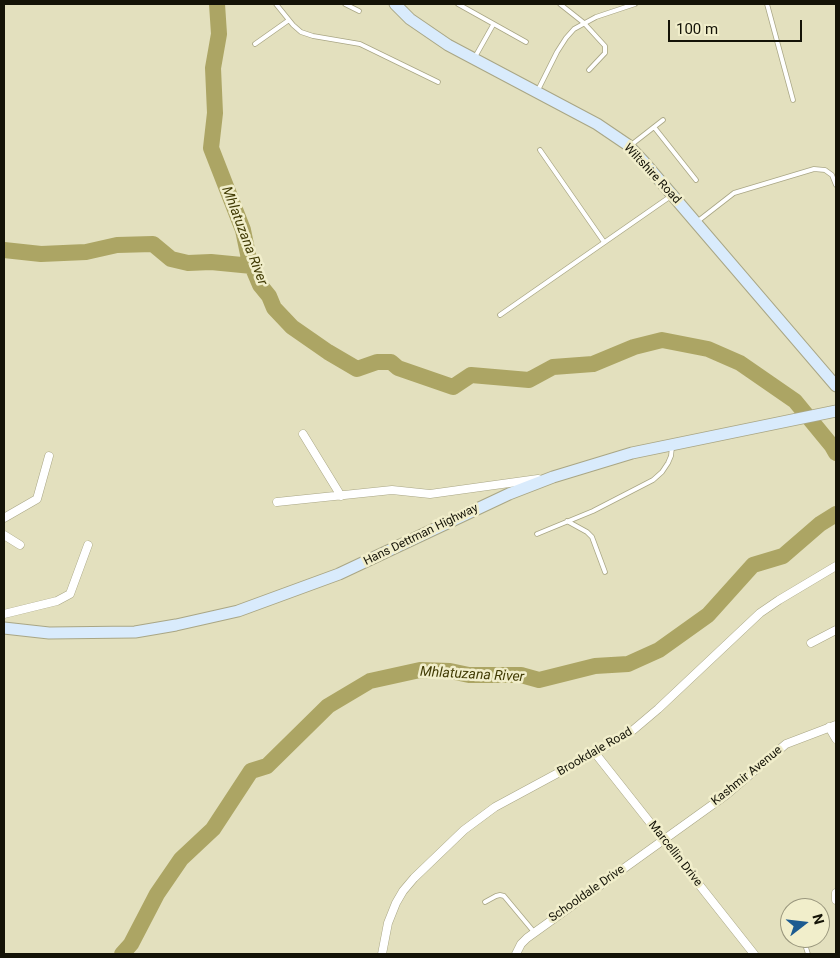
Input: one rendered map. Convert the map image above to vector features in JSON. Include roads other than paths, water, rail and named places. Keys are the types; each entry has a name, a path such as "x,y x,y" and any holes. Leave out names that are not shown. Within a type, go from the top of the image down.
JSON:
{"street":[{"name":"Wiltshire Road","path":"395,4 427,32 597,124 629,147 673,195 836,386"},
{"name":"Hans Dettman Highway","path":"5,626 49,633 135,632 238,611 339,574 509,494 553,477 614,458 835,412"},
{"path":"303,434 341,496"},
{"path":"4,518 37,499 49,456"},
{"path":"277,502 392,490 430,494 553,477"},
{"path":"4,535 20,545"},
{"path":"4,614 57,601 70,594 88,545"},
{"name":"Brookdale Road","path":"382,954 388,923 396,903 414,878 469,826 495,807 632,731 760,613 835,568"},
{"path":"811,643 836,630"},
{"path":"833,726 836,739"},
{"name":"Kashmir Avenue","path":"664,840 726,795 786,744 833,726"},
{"name":"Marcellin Drive","path":"595,753 754,954"},
{"name":"Schooldale Drive","path":"516,954 521,944 534,932 664,840"},
{"path":"836,893 836,900"}],"lane":[{"path":"276,4 302,32 313,36 360,44 438,82"},
{"path":"345,4 358,11"},
{"path":"458,4 526,42"},
{"path":"560,4 584,23 603,42 606,50 605,53 589,70"},
{"path":"537,92 557,52 574,29 584,23 635,4"},
{"path":"767,4 793,100"},
{"path":"255,44 289,20"},
{"path":"474,59 493,25"},
{"path":"629,147 663,120"},
{"path":"654,127 696,180"},
{"path":"540,150 604,242"},
{"path":"696,222 734,193 814,169 825,170 832,175 836,185"},
{"path":"500,316 673,195"},
{"path":"536,534 593,511 653,480 662,472 671,456 672,445"},
{"path":"567,522 587,532 592,538 606,572"},
{"path":"485,902 496,896 504,896 534,932"}],"waterway":[{"name":"Mhlatuzana River","path":"217,4 219,34 213,68 215,113 211,148 243,230 249,259 260,285 269,296 274,308 292,327 357,369 377,362 391,362 398,368 453,387 471,375 529,380 553,367 593,364 634,347 662,340 708,349 740,363 795,401 836,453"},
{"path":"4,250 41,254 86,252 117,245 153,244 171,259 188,263 211,262 252,266"},
{"name":"Mhlatuzana River","path":"835,451 836,447"},
{"name":"Mhlatuzana River","path":"122,954 131,944 157,894 181,859 213,829 251,771 267,766 328,706 370,681 420,670 450,671 469,675 521,675 539,680 595,666 628,664 659,650 708,615 753,565 783,556 820,524 836,514"}]}
